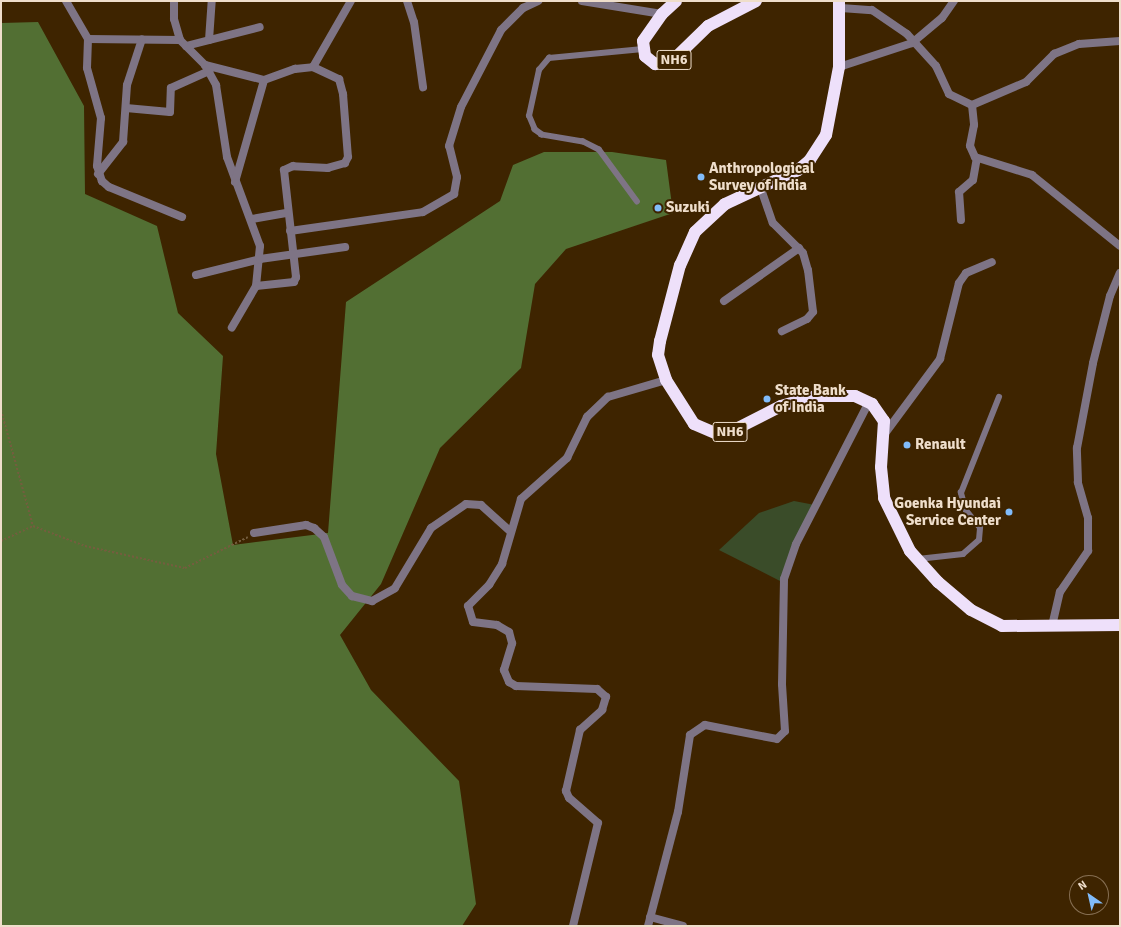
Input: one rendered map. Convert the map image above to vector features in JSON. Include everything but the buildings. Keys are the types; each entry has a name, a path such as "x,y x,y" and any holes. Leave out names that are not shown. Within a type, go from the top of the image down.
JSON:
{"highway":[{"name":"NH6","path":"676,1 662,14 647,33 643,49 655,64 671,62 708,26 756,1"},
{"name":"NH6","path":"840,4 839,67 831,120 819,148 798,170 712,213 688,246 660,341 658,355 666,380 694,424 718,434 810,397 843,395 869,402"},
{"path":"869,402 882,414 886,432 881,467 884,498 901,536 916,559 944,587 988,620 1018,628 1120,625"}],"street":[{"path":"66,1 88,39 87,68 101,118 98,174 109,188 182,217"},
{"path":"174,1 174,18 180,40 207,68 219,98 227,157 235,182 252,219 260,259 256,286 232,327"},
{"path":"209,40 212,1"},
{"path":"313,67 351,1"},
{"path":"407,1 414,22 423,87"},
{"path":"290,231 423,212 454,194 457,177 449,146 461,107 501,30 515,15 538,1"},
{"path":"582,1 662,14"},
{"path":"839,67 912,43 942,18 954,1"},
{"path":"840,4 872,10 907,34 912,43 936,66 948,94 972,105 1026,82 1054,54 1079,44 1120,41"},
{"path":"186,46 260,27"},
{"path":"88,39 180,40"},
{"path":"98,174 123,142 130,71 142,39"},
{"path":"126,108 170,112 171,88 207,68 264,80 295,69 313,67 339,78 348,157 339,166 288,166 284,170 287,213 293,254 294,282 256,286"},
{"path":"235,182 264,80"},
{"path":"972,105 974,125 970,150 977,158 1032,175 1119,240"},
{"path":"961,220 959,192 973,180 977,158"},
{"path":"760,189 773,223 799,248 806,260 813,312 808,319 782,331"},
{"path":"252,219 287,213"},
{"path":"196,275 260,259 345,247"},
{"path":"724,301 799,248"},
{"path":"886,432 940,359 959,283 966,273 992,262"},
{"path":"1052,626 1060,592 1088,551 1088,518 1078,482 1077,448 1093,363 1110,296 1120,273"},
{"path":"573,926 598,823 569,798 566,791 580,730 602,710 606,698 597,689 516,686 504,670 512,643 509,632 504,627 473,622 469,617 469,603 500,568 526,490 567,458 587,417 600,402 666,380"},
{"path":"648,926 678,812 690,734 705,725 777,739 785,731 782,684 784,580 796,544 869,402"},
{"path":"254,533 306,526 314,528 324,537 342,585 352,596 372,602 395,588 431,528 466,504 481,504 511,532"},
{"path":"650,917 683,926"}],"lane":[{"path":"637,202 599,150 583,142 542,135 534,130 529,116 538,70 549,58 643,49"},
{"path":"916,559 963,554 979,540 980,528 966,511 961,493 998,397"}],"path":[{"path":"1,410 33,526"},
{"path":"1,541 33,526 84,546 185,568 254,533"}],"green space":[{"path":"38,22 84,106 85,194 157,226 178,313 223,356 216,454 233,545 328,533 346,302 500,201 513,165 544,152 612,152 666,160 673,213 566,249 535,284 521,368 440,448 381,584 340,635 371,690 459,781 476,904 462,926 1,926 1,23"},
{"path":"794,501 815,505 780,581 719,550 759,513"}],"place":[{"name":"Anthropological Survey of India","path":"701,177"},
{"name":"Suzuki","path":"658,208"},
{"name":"State Bank of India","path":"767,399"},
{"name":"Renault","path":"907,445"},
{"name":"Goenka Hyundai Service Center","path":"1009,512"}]}
